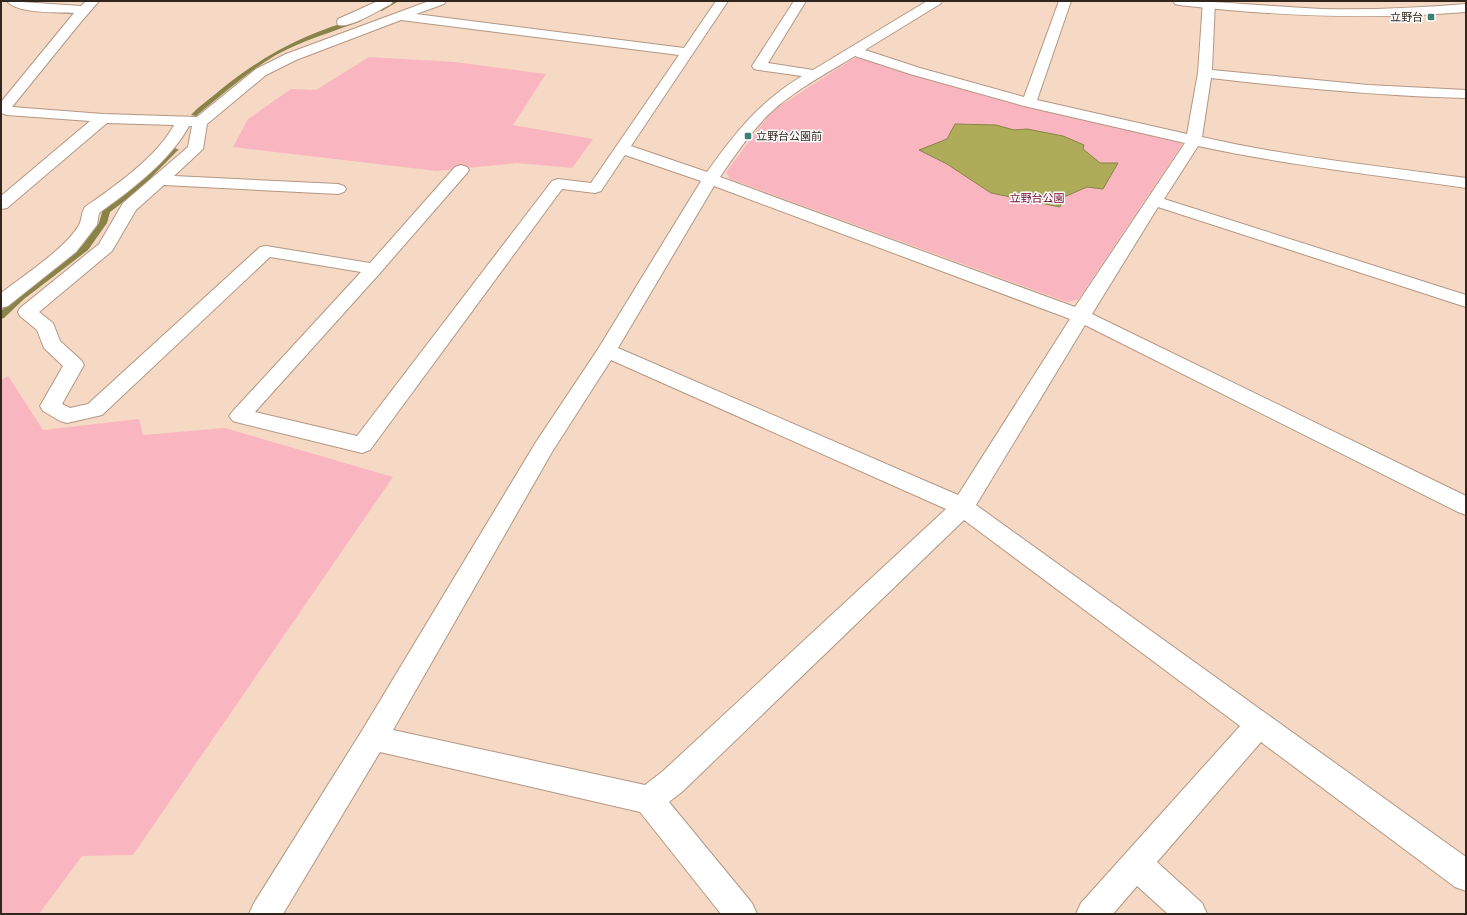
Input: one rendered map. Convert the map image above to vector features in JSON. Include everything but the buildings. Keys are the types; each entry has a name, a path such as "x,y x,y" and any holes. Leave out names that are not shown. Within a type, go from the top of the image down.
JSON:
{"street":[{"path":"12,1 23,6 88,5"},
{"path":"328,28 365,13 387,1"},
{"path":"1,302 70,248 88,226 91,211 126,186 174,140 188,119 261,72 291,57 440,1"},
{"path":"461,170 374,269 240,416 362,445 558,184 595,188 722,1"},
{"path":"800,1 759,66 815,74"},
{"path":"265,914 373,738 544,447 607,351 710,179 742,135 765,110 799,84 936,1"},
{"path":"1029,103 1065,1"},
{"path":"1179,1 1312,12 1378,13 1466,8"},
{"path":"649,800 673,781 963,507 1081,316 1085,307 1194,140 1205,73 1209,3"},
{"path":"88,5 2,108 7,111 103,118 188,119"},
{"path":"398,16 687,52"},
{"path":"855,51 915,71 1029,103 1194,140 1232,148 1344,166 1466,183"},
{"path":"1205,73 1413,94 1466,94"},
{"path":"1,204 103,118"},
{"path":"188,119 195,149 129,207 106,247 27,312 46,327 51,344 74,364 50,406 67,416 95,410 266,251 374,269"},
{"path":"621,148 710,179 1081,316 1466,506"},
{"path":"161,180 344,183 324,203"},
{"path":"1155,201 1466,301"},
{"path":"607,351 963,507 1258,725 1466,876"},
{"path":"1092,914 1258,725"},
{"path":"373,738 649,800 741,914"},
{"path":"1136,864 1191,914"}],"green space":[{"path":"369,57 455,62 546,74 513,125 593,139 572,168 517,163 437,171 233,147 248,119 291,89 316,90"},
{"name":"立野台公園","path":"861,57 1178,141 1182,145 1080,297 1077,300 1067,302 730,179 726,172 772,111 854,58"},
{"path":"8,376 43,430 139,419 143,435 225,428 393,477 133,855 82,856 39,914 1,914 1,380"}],"shaded area":[{"path":"955,124 996,125 1014,130 1027,129 1063,136 1084,145 1083,149 1100,163 1118,163 1103,189 1087,187 1064,197 1060,207 991,193 947,164 919,150 947,139"}],"waterway":[{"path":"380,10 396,1"},
{"path":"194,115 243,75 274,54 305,40 359,20"},
{"path":"1,316 21,297 85,248 103,223 106,211 136,188 175,150"}],"place":[{"name":"立野台","path":"1431,17"},
{"name":"立野台公園前","path":"748,136"}]}
